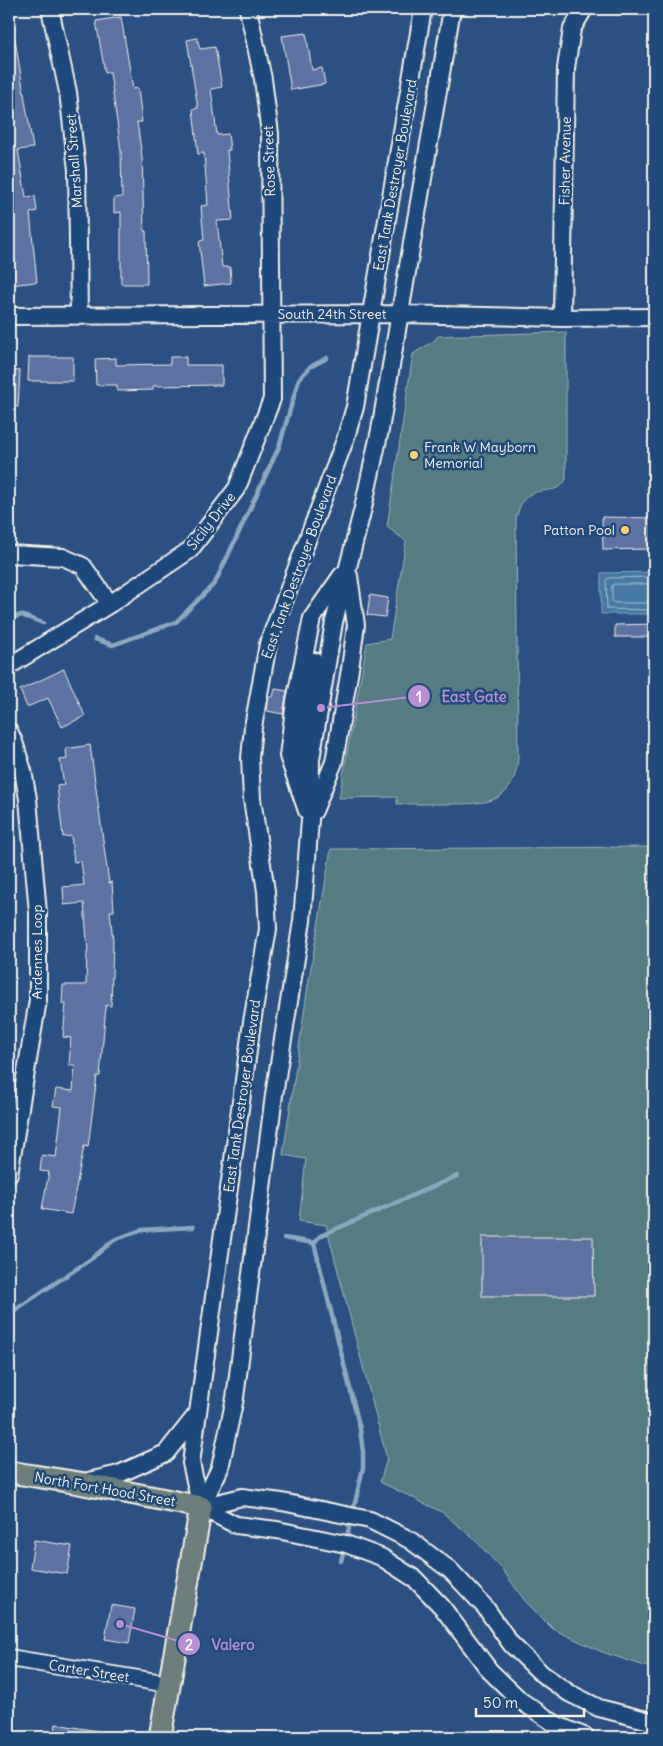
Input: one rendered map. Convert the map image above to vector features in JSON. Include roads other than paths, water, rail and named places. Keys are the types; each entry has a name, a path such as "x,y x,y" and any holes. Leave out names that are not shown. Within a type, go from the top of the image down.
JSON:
{"main road":[{"name":"North Fort Hood Street","path":"9,1472 79,1483 201,1507"},
{"path":"160,1737 201,1507"}],"street":[{"name":"Marshall Street","path":"50,9 68,92 77,170 79,315"},
{"name":"Rose Street","path":"248,9 264,79 270,134 272,315"},
{"name":"East Tank Destroyer Boulevard","path":"201,1507 192,1463 252,1022 268,929 266,891 252,799 250,758 253,727 268,644 345,440 355,407 422,9"},
{"name":"East Tank Destroyer Boulevard","path":"310,820 311,759 334,622 363,508 380,430 452,9"},
{"name":"Fisher Avenue","path":"562,318 566,68 572,29 584,9"},
{"name":"South 24th Street","path":"9,316 400,314 562,318 654,317"},
{"name":"Sicily Drive","path":"9,666 110,604 190,550 237,488 272,399 272,315"},
{"path":"9,554 63,557 84,566 110,604"},
{"path":"310,820 288,756 295,700 312,618 348,567"},
{"path":"201,1507 220,1468 235,1398 274,1095 302,921 310,820 334,762 350,668 356,625 348,567"},
{"name":"Ardennes Loop","path":"9,732 23,771 28,799 38,923 38,1000 9,1174"},
{"path":"79,1483 119,1474 166,1453 198,1414"},
{"name":"North Fort Hood Street","path":"201,1507 242,1498 291,1504 370,1520 410,1540 450,1570 485,1607 512,1644 542,1674 569,1693 599,1708 654,1722"},
{"name":"North Fort Hood Street","path":"201,1507 236,1525 277,1530 346,1544 381,1557 415,1579 442,1607 490,1671 520,1701 558,1725 586,1737"},
{"name":"Carter Street","path":"9,1658 169,1684"}],"water":[{"path":"654,572 654,614 601,614 601,573"}],"waterway":[{"path":"95,639 113,645 176,622 215,583 279,447 299,379 310,367 327,358"},
{"path":"9,619 21,615 43,623"},
{"path":"314,1243 320,1236 457,1176"},
{"path":"9,1314 91,1259 114,1240 141,1230 193,1227"},
{"path":"284,1238 314,1243 360,1429 363,1468 354,1507"},
{"path":"347,1536 350,1524"},
{"path":"341,1561 343,1553"}],"place":[{"name":"Frank W Mayborn Memorial","path":"414,455"},
{"name":"Patton Pool","path":"625,530"},
{"name":"East Gate","path":"321,708"},
{"name":"Valero","path":"120,1624"}]}
